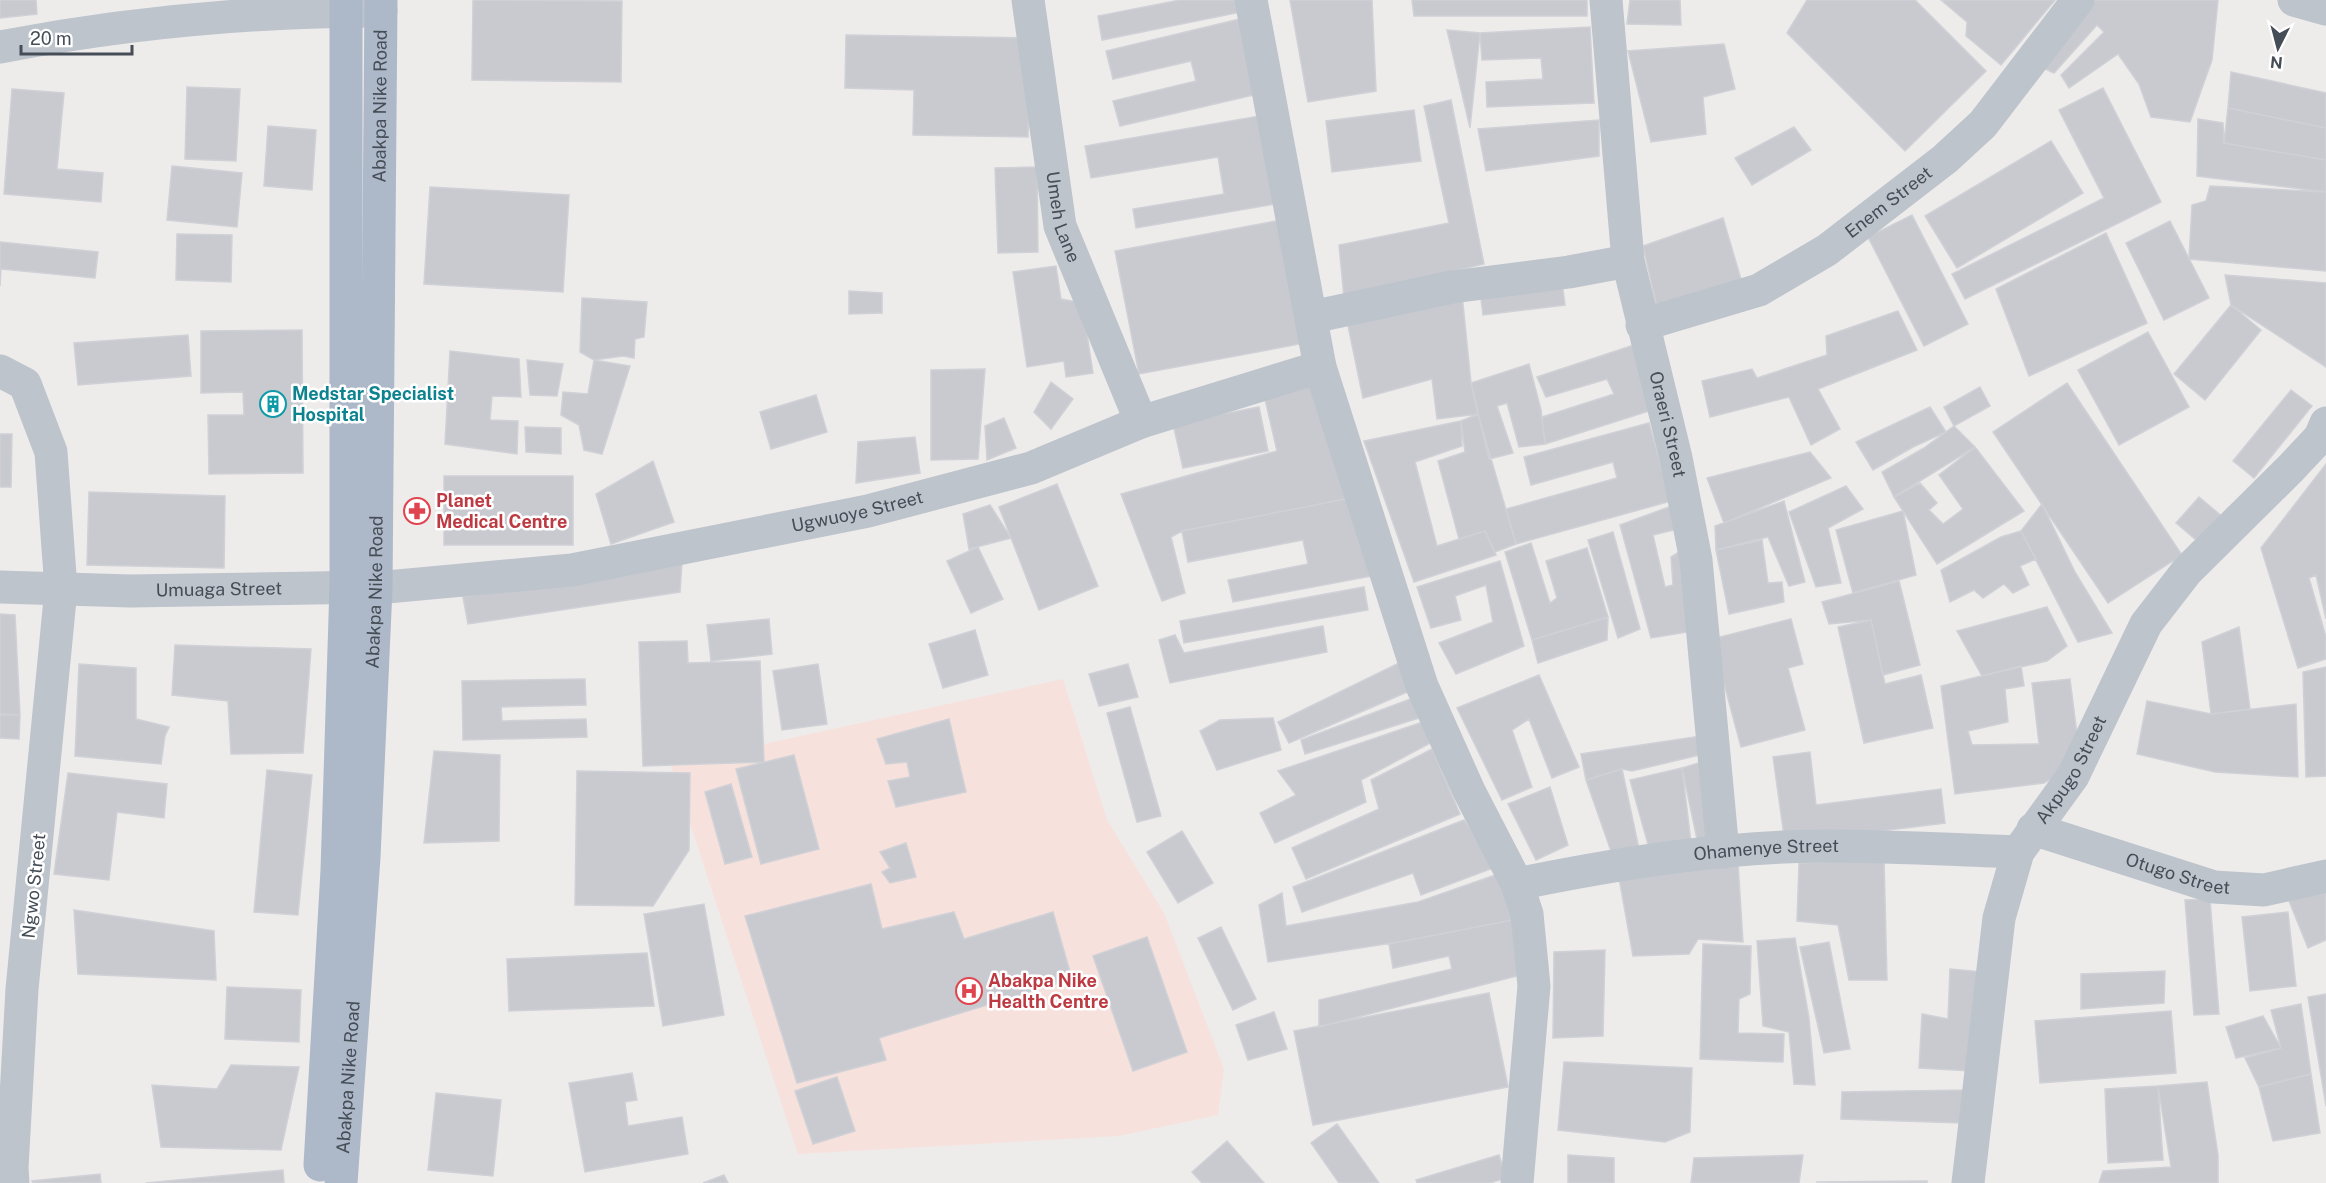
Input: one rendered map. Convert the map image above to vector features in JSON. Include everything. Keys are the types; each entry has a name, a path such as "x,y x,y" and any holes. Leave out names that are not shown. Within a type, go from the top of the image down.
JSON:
{"main road":[{"name":"Abakpa Nike Road","path":"341,1183 363,868 361,587 346,6"},
{"name":"Abakpa Nike Road","path":"319,1183 337,871 361,587 381,6"}],"street":[{"name":"Umeh Lane","path":"1028,0 1059,226 1141,422"},
{"path":"1251,0 1320,367 1422,686 1469,790 1517,884 1527,914 1534,986 1517,1183"},
{"name":"Oraeri Street","path":"1606,0 1628,261 1676,458 1696,560 1723,852"},
{"name":"Enem Street","path":"1642,325 1759,290 1827,250 1945,159 1983,124 2078,0"},
{"path":"2294,0 2326,9"},
{"path":"0,47 55,37 206,18 346,6 381,6"},
{"path":"1312,318 1452,287 1569,272 1628,261"},
{"name":"Ugwuoye Street","path":"361,587 572,570 868,511 1031,468 1141,422 1320,367"},
{"path":"0,371 25,384 51,452 61,589"},
{"name":"Akpugo Street","path":"1968,1183 1999,918 2025,840 2073,776 2146,624 2187,571 2324,432"},
{"name":"Umuaga Street","path":"0,587 130,591 361,587"},
{"name":"Ngwo Street","path":"13,1183 22,989 61,589"},
{"name":"Ohamenye Street","path":"1517,884 1606,866 1723,852 2025,840"},
{"name":"Otugo Street","path":"2025,840 2214,887 2264,890 2326,876"}],"shaded area":[{"name":"Abakpa Nike Health Centre","path":"1063,679 1107,820 1164,913 1224,1069 1218,1115 1118,1136 798,1154 670,762 705,757"}],"building":[{"path":"0,0 36,0 37,14 0,18"},
{"path":"473,0 622,1 621,82 472,80"},
{"path":"1180,0 1238,0 1241,12 1102,40 1098,16"},
{"path":"1290,0 1372,0 1376,91 1308,102"},
{"path":"1412,0 1587,0 1587,16 1414,16"},
{"path":"1630,0 1680,0 1681,25 1627,24"},
{"path":"1807,0 1915,0 1986,71 1905,151 1787,33"},
{"path":"1941,0 2055,0 2001,65 1966,36 1967,22"},
{"path":"2091,0 2218,0 2212,60 2190,122 2151,117 2139,84 2118,54 2069,88 2061,75 2104,32 2097,25 2054,73 2041,67"},
{"path":"1240,19 1258,94 1120,126 1113,101 1196,81 1191,61 1113,79 1106,51"},
{"path":"1590,27 1594,103 1487,107 1486,82 1543,79 1541,58 1482,60 1480,33"},
{"path":"1447,30 1480,33 1470,128"},
{"path":"846,35 1030,38 1028,137 913,135 914,90 845,88"},
{"path":"1724,44 1735,89 1703,97 1706,134 1651,142 1628,51"},
{"path":"2231,72 2326,93 2326,128 2228,108"},
{"path":"187,87 240,89 236,161 185,159"},
{"path":"2103,88 2161,202 1965,299 1952,274 2104,198 2059,110"},
{"path":"12,89 64,93 57,169 103,173 101,202 4,194"},
{"path":"1451,100 1484,264 1344,297 1339,245 1449,223 1424,106"},
{"path":"2228,108 2326,128 2326,160 2224,143"},
{"path":"1414,110 1421,161 1332,172 1326,121"},
{"path":"1265,115 1280,203 1136,228 1133,209 1224,194 1218,157 1091,178 1085,146"},
{"path":"2198,119 2223,123 2224,143 2326,160 2326,192 2197,176"},
{"path":"1599,120 1599,156 1486,171 1478,129"},
{"path":"268,126 316,130 312,190 264,186"},
{"path":"1794,127 1811,150 1752,185 1735,158"},
{"path":"2051,141 2083,193 1957,268 1925,216"},
{"path":"172,166 242,173 237,227 167,220"},
{"path":"1037,167 1038,252 998,253 995,168"},
{"path":"2210,186 2326,192 2326,271 2189,259 2192,205 2206,201"},
{"path":"430,187 569,195 563,292 424,284"},
{"path":"1912,215 1968,324 1924,346 1868,237"},
{"path":"1723,218 1743,286 1658,313 1643,246"},
{"path":"1281,220 1305,343 1139,374 1115,251"},
{"path":"2170,221 2209,298 2164,320 2126,243"},
{"path":"2106,233 2147,323 2029,376 1996,289"},
{"path":"177,234 232,235 231,282 176,280"},
{"path":"0,242 98,252 95,278 1,269 0,286"},
{"path":"1056,266 1061,299 1082,303 1093,373 1066,377 1064,361 1027,367 1013,272"},
{"path":"2225,275 2326,283 2326,367 2231,305"},
{"path":"1562,282 1565,305 1483,315 1480,291"},
{"path":"849,291 882,293 882,313 849,314"},
{"path":"1462,294 1471,383 1478,414 1437,419 1432,379 1363,398 1347,321"},
{"path":"582,298 647,302 644,337 635,339 634,358 623,356 594,360 580,352"},
{"path":"2231,305 2261,330 2205,400 2174,374"},
{"path":"1898,311 1917,350 1818,389 1840,429 1811,445 1789,397 1710,417 1702,381 1752,369 1757,378 1827,355 1826,336"},
{"name":"Medstar Specialist Hospital","path":"302,330 303,473 209,474 208,415 244,415 243,392 201,393 201,331"},
{"path":"2148,332 2189,407 2119,445 2078,370"},
{"path":"188,335 191,376 78,385 74,343"},
{"path":"1634,345 1649,411 1545,444 1542,417 1614,394 1607,379 1546,397 1537,377"},
{"path":"450,351 519,359 521,397 492,396 490,420 518,421 517,454 445,444"},
{"path":"527,360 563,364 557,396 530,395"},
{"path":"594,360 630,366 602,454 584,450 579,425 561,415 563,392 588,394"},
{"path":"1529,364 1541,410 1545,444 1519,447 1507,403 1497,406 1513,453 1489,459 1471,383"},
{"path":"985,369 978,459 931,460 931,370"},
{"path":"1313,380 1356,497 1182,531 1171,537 1185,593 1162,601 1121,494 1277,451 1264,395"},
{"path":"1051,382 1073,399 1051,429 1034,412"},
{"path":"2067,383 2182,555 2108,603 1993,432"},
{"path":"1980,387 1990,406 1954,426 1944,407"},
{"path":"2291,390 2312,406 2254,478 2233,461"},
{"path":"816,395 827,432 771,449 760,412"},
{"path":"1259,407 1268,451 1183,468 1173,424"},
{"path":"1930,407 1946,432 1913,447 1873,470 1856,442"},
{"path":"1478,414 1516,544 1495,552 1485,531 1459,539 1438,461 1465,452 1461,421"},
{"path":"1004,418 1016,448 987,460 985,426"},
{"path":"1461,421 1462,446 1415,462 1437,546 1485,531 1496,555 1414,582 1364,441"},
{"path":"1649,423 1671,501 1516,544 1506,509 1617,478 1613,462 1531,485 1524,457"},
{"path":"1954,426 1975,447 1894,497 1882,472 1924,448"},
{"path":"525,427 561,428 561,454 526,452"},
{"path":"0,434 12,434 11,487 0,487"},
{"path":"915,437 920,473 856,483 858,442"},
{"path":"1975,447 2024,511 1937,564 1894,497 1920,483 1937,503 1929,510 1943,524 1963,509 1939,475"},
{"path":"1810,452 1831,478 1724,523 1707,478"},
{"path":"653,461 674,522 611,544 596,494"},
{"path":"2326,464 2326,619 2316,575 2309,578 2326,637 2326,659 2298,668 2261,548"},
{"path":"444,476 573,476 573,545 444,545"},
{"path":"1057,484 1098,586 1039,610 999,507"},
{"path":"1846,486 1863,509 1828,528 1841,583 1816,587 1789,512"},
{"path":"89,492 225,496 224,568 87,565"},
{"path":"1356,497 1372,576 1233,602 1228,580 1308,564 1303,540 1188,562 1182,531"},
{"path":"2199,497 2224,518 2202,545 2176,523"},
{"path":"1784,501 1805,582 1789,586 1768,537 1716,550 1715,526"},
{"path":"1677,504 1682,528 1653,535 1665,587 1673,585 1671,557 1684,549 1694,631 1651,638 1620,525"},
{"path":"2042,504 2075,572 2112,633 2078,642 2021,531"},
{"path":"990,505 1011,538 969,549 963,514"},
{"path":"1903,511 1916,575 1853,593 1836,530"},
{"path":"2021,531 2036,559 2020,566 2029,585 2013,593 2004,584 1983,598 1974,590 1950,602 1941,570 2001,537"},
{"path":"1613,532 1640,629 1618,638 1588,540"},
{"path":"1762,540 1768,583 1782,582 1784,602 1729,614 1716,550"},
{"path":"1531,543 1550,603 1557,598 1546,561 1587,548 1608,617 1532,640 1505,552"},
{"path":"978,547 1003,599 971,613 947,561"},
{"path":"1500,561 1524,646 1456,674 1439,643 1493,622 1486,585 1455,596 1461,620 1431,628 1417,587"},
{"path":"682,562 680,592 468,624 463,597"},
{"path":"1899,581 1920,665 1883,675 1871,620 1829,624 1822,602"},
{"path":"1364,587 1368,610 1184,643 1180,621"},
{"path":"2047,607 2067,646 2047,661 1982,676 1957,631"},
{"path":"0,614 15,615 20,715 0,714"},
{"path":"1608,617 1607,640 1538,663 1532,640"},
{"path":"769,619 772,654 711,661 707,625"},
{"path":"1791,619 1803,664 1788,668 1805,730 1741,747 1712,639"},
{"path":"1871,620 1885,684 1921,675 1933,728 1864,743 1838,627"},
{"path":"1323,626 1327,652 1170,683 1159,640 1175,635 1184,653"},
{"path":"2239,627 2250,709 2211,714 2202,642"},
{"path":"975,630 988,675 943,688 929,644"},
{"path":"687,641 688,663 760,661 764,762 643,766 639,642"},
{"path":"175,645 311,649 303,753 231,754 228,701 172,695"},
{"path":"1401,662 1414,689 1289,743 1278,722"},
{"path":"79,664 136,668 136,719 169,727 165,736 161,764 75,756"},
{"path":"818,664 827,724 782,730 773,671"},
{"path":"1128,664 1138,697 1099,706 1089,674"},
{"path":"2021,666 2024,686 2005,689 2008,722 1968,731 1972,745 2039,744 2032,683 2070,679 2079,750 2064,772 2044,783 1955,794 1941,686"},
{"path":"2326,667 2326,776 2306,777 2303,672"},
{"path":"1539,675 1579,767 1552,778 1529,719 1512,730 1532,787 1502,800 1457,708"},
{"path":"585,679 586,705 501,707 502,721 586,719 587,737 463,740 462,681"},
{"path":"1413,698 1419,718 1305,754 1301,740"},
{"path":"2147,701 2211,714 2296,704 2298,777 2215,772 2137,754"},
{"path":"1130,707 1161,816 1137,822 1107,713"},
{"path":"0,715 20,715 19,739 0,738"},
{"path":"1273,718 1281,750 1217,770 1200,731 1220,720"},
{"path":"949,719 966,792 896,807 888,781 910,777 907,762 886,764 877,739"},
{"path":"1423,722 1434,741 1361,780 1366,802 1275,843 1260,813 1296,795 1278,771"},
{"path":"1701,736 1704,754 1632,771 1622,769 1586,780 1581,754"},
{"path":"1432,749 1460,814 1306,879 1292,848 1379,809 1371,780"},
{"path":"434,751 500,755 499,841 424,843"},
{"path":"1810,752 1816,805 1941,789 1945,823 1785,843 1773,757"},
{"path":"794,755 819,849 761,864 736,769"},
{"path":"1705,761 1714,841 1698,844 1682,768"},
{"path":"1682,768 1691,842 1649,848 1630,780"},
{"path":"1622,769 1639,849 1612,854 1586,780"},
{"path":"267,770 312,775 298,915 254,912"},
{"path":"577,771 690,773 689,850 653,906 575,905"},
{"path":"68,773 167,784 164,818 117,812 109,880 54,874"},
{"path":"731,784 752,857 725,864 705,792"},
{"path":"1550,787 1568,845 1536,860 1508,804"},
{"path":"1464,820 1496,867 1421,895 1413,873 1302,912 1293,887"},
{"path":"1182,831 1213,883 1178,903 1147,852"},
{"path":"906,843 916,877 890,883 882,872 890,868 880,852"},
{"path":"1884,859 1887,980 1849,980 1838,925 1797,921 1799,863"},
{"path":"1738,863 1743,942 1698,939 1689,954 1633,956 1619,878"},
{"path":"1501,873 1518,919 1405,941 1268,962 1259,905 1282,893 1286,926 1418,902"},
{"path":"871,884 882,929 954,912 964,939 1053,912 1072,979 879,1038 886,1060 797,1083 745,916"},
{"path":"2326,886 2326,940 2308,948 2289,901"},
{"path":"2210,899 2219,1014 2194,1015 2185,900"},
{"path":"704,904 724,1015 663,1026 644,914"},
{"path":"74,910 214,931 216,980 78,974"},
{"path":"2288,912 2296,986 2250,991 2242,917"},
{"path":"1518,919 1517,976 1319,1027 1319,1000 1452,969 1449,956 1393,968 1389,944"},
{"path":"1221,927 1256,999 1233,1010 1198,938"},
{"path":"1147,937 1187,1052 1133,1071 1093,956"},
{"path":"1795,938 1809,1018 1815,1085 1794,1084 1789,1032 1763,1026 1757,941"},
{"path":"1829,942 1850,1049 1824,1053 1800,947"},
{"path":"1703,944 1751,946 1750,994 1739,999 1738,1033 1784,1034 1783,1062 1700,1059"},
{"path":"1605,950 1603,1036 1553,1038 1554,952"},
{"path":"647,953 654,1006 509,1011 507,959"},
{"path":"1950,969 1982,972 1971,1071 1919,1068 1922,1014 1948,1019"},
{"path":"2165,971 2164,1003 2081,1009 2081,974"},
{"path":"227,987 301,990 299,1042 225,1039"},
{"path":"1489,993 1508,1087 1313,1125 1294,1031"},
{"path":"2326,994 2326,1106 2308,997"},
{"path":"2301,1004 2311,1074 2259,1087 2245,1058 2281,1048 2271,1010"},
{"path":"2171,1011 2176,1073 2040,1083 2035,1021"},
{"path":"1274,1012 1287,1049 1248,1060 1236,1025"},
{"path":"2263,1016 2281,1048 2236,1058 2226,1027"},
{"path":"1564,1062 1692,1068 1690,1132 1665,1142 1558,1130"},
{"path":"231,1065 299,1067 281,1150 161,1147 152,1085 217,1089"},
{"path":"632,1073 637,1100 625,1102 628,1126 682,1117 688,1154 585,1172 569,1083"},
{"path":"2311,1074 2320,1133 2273,1141 2259,1087"},
{"path":"837,1077 855,1131 813,1144 795,1091"},
{"path":"2207,1082 2218,1155 2218,1183 2099,1183 2103,1171 2171,1167 2158,1086"},
{"path":"2158,1086 2163,1160 2108,1163 2105,1089"},
{"path":"1967,1090 1962,1123 1841,1119 1842,1092"},
{"path":"436,1093 501,1100 493,1176 428,1170"},
{"path":"1337,1124 1379,1183 1339,1183 1311,1143"},
{"path":"1227,1141 1264,1183 1202,1183 1192,1172"},
{"path":"1499,1155 1506,1178 1490,1183 1417,1183 1416,1180"},
{"path":"1568,1155 1614,1158 1614,1183 1568,1183"},
{"path":"1803,1155 1799,1183 1691,1183 1694,1158"},
{"path":"283,1170 284,1183 146,1183"},
{"path":"100,1174 101,1183 33,1183 32,1181"},
{"path":"724,1175 728,1183 703,1183"},
{"path":"1927,1181 1927,1183 1816,1182"}],"place":[{"name":"Medstar Specialist Hospital","path":"273,404"},
{"name":"Planet Medical Centre","path":"417,511"},
{"name":"Abakpa Nike Health Centre","path":"969,991"}]}
